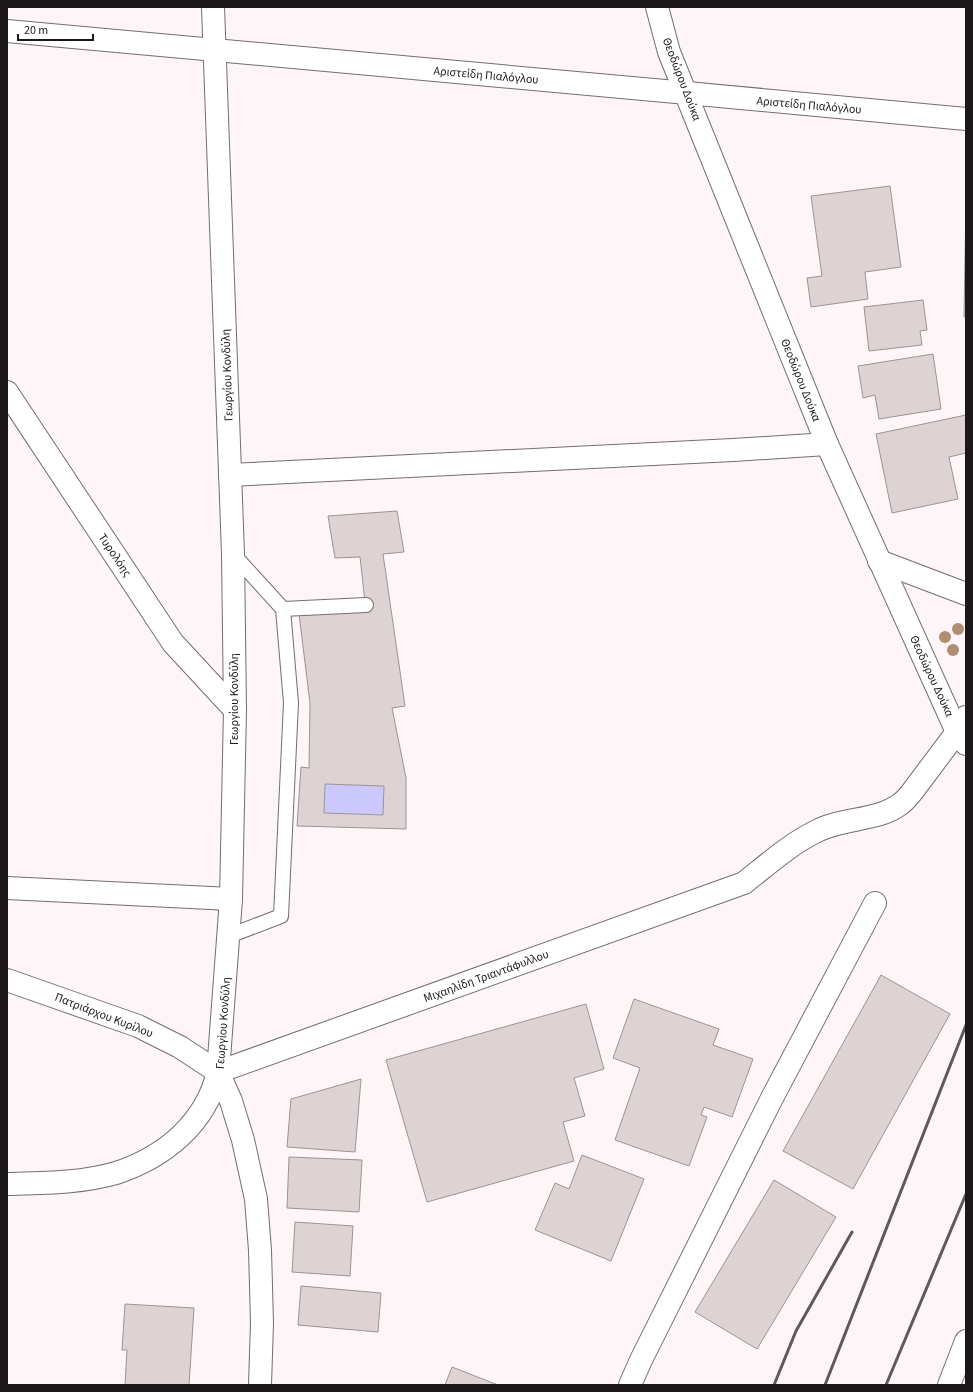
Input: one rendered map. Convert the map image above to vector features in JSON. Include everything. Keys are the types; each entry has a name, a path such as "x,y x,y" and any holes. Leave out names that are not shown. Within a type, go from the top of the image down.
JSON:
{"street":[{"name":"Γεωργίου Κονδύλη","path":"213,7 233,554 235,710 231,899 218,1072 231,1101 243,1140 256,1199 260,1250 262,1323 260,1385"},
{"name":"Θεοδώρου Δούκα","path":"656,7 669,52 687,93 826,444 879,561 963,731"},
{"name":"Αριστείδη Πιαλόγλου","path":"7,31 966,119"},
{"name":"Τυρολόης","path":"7,392 173,643 235,710"},
{"path":"230,475 826,444"},
{"path":"879,561 966,594"},
{"name":"Μιχαηλίδη Τριαντάφυλλου","path":"218,1072 744,883 801,839 817,830 830,825 883,813 898,806 912,792 963,731"},
{"path":"7,888 231,899"},
{"path":"630,1385 730,1181 875,903"},
{"name":"Πατριάρχου Κυρίλου","path":"7,980 138,1026 180,1047 218,1072"},
{"path":"7,1184 68,1181 103,1176 123,1170 157,1155 170,1146 192,1125 204,1108 218,1072"},
{"path":"949,1385 966,1341"}],"lane":[{"path":"228,936 281,916 291,703 283,609 233,554"},
{"path":"283,609 366,605"}],"water":[{"path":"325,784 384,786 383,815 324,813"}],"building":[{"path":"890,186 901,267 865,272 868,299 811,307 807,278 822,276 811,196"},
{"path":"966,202 966,317 964,317"},
{"path":"923,300 927,330 920,331 922,345 869,351 864,307"},
{"path":"933,354 941,409 879,419 875,395 863,398 858,366"},
{"path":"966,415 966,453 949,457 958,499 892,513 876,434"},
{"path":"397,511 404,552 383,554 405,706 392,708 406,778 406,829 297,826 301,767 309,768 310,703 299,614 366,611 360,557 335,558 328,516","holes":["325,784 384,786 383,815 324,813"]},
{"path":"881,975 950,1014 853,1189 783,1151"},
{"path":"634,999 719,1029 713,1045 753,1059 732,1117 704,1107 701,1115 707,1117 689,1166 615,1140 640,1068 613,1058"},
{"path":"586,1004 604,1069 574,1078 585,1116 563,1122 574,1161 427,1202 386,1060"},
{"path":"361,1079 355,1152 287,1147 291,1099"},
{"path":"582,1155 644,1179 611,1261 535,1230 555,1183 569,1189"},
{"path":"289,1157 362,1160 359,1212 287,1208"},
{"path":"774,1180 836,1217 757,1349 695,1312"},
{"path":"295,1222 353,1226 350,1276 292,1272"},
{"path":"301,1286 381,1293 378,1332 298,1325"},
{"path":"125,1304 194,1308 189,1385 125,1385 127,1350 122,1350"},
{"path":"452,1367 498,1385 445,1385"}],"railway":[{"path":"825,1385 966,1025"},
{"path":"886,1385 966,1194"},
{"path":"774,1385 796,1331 852,1232"}]}
